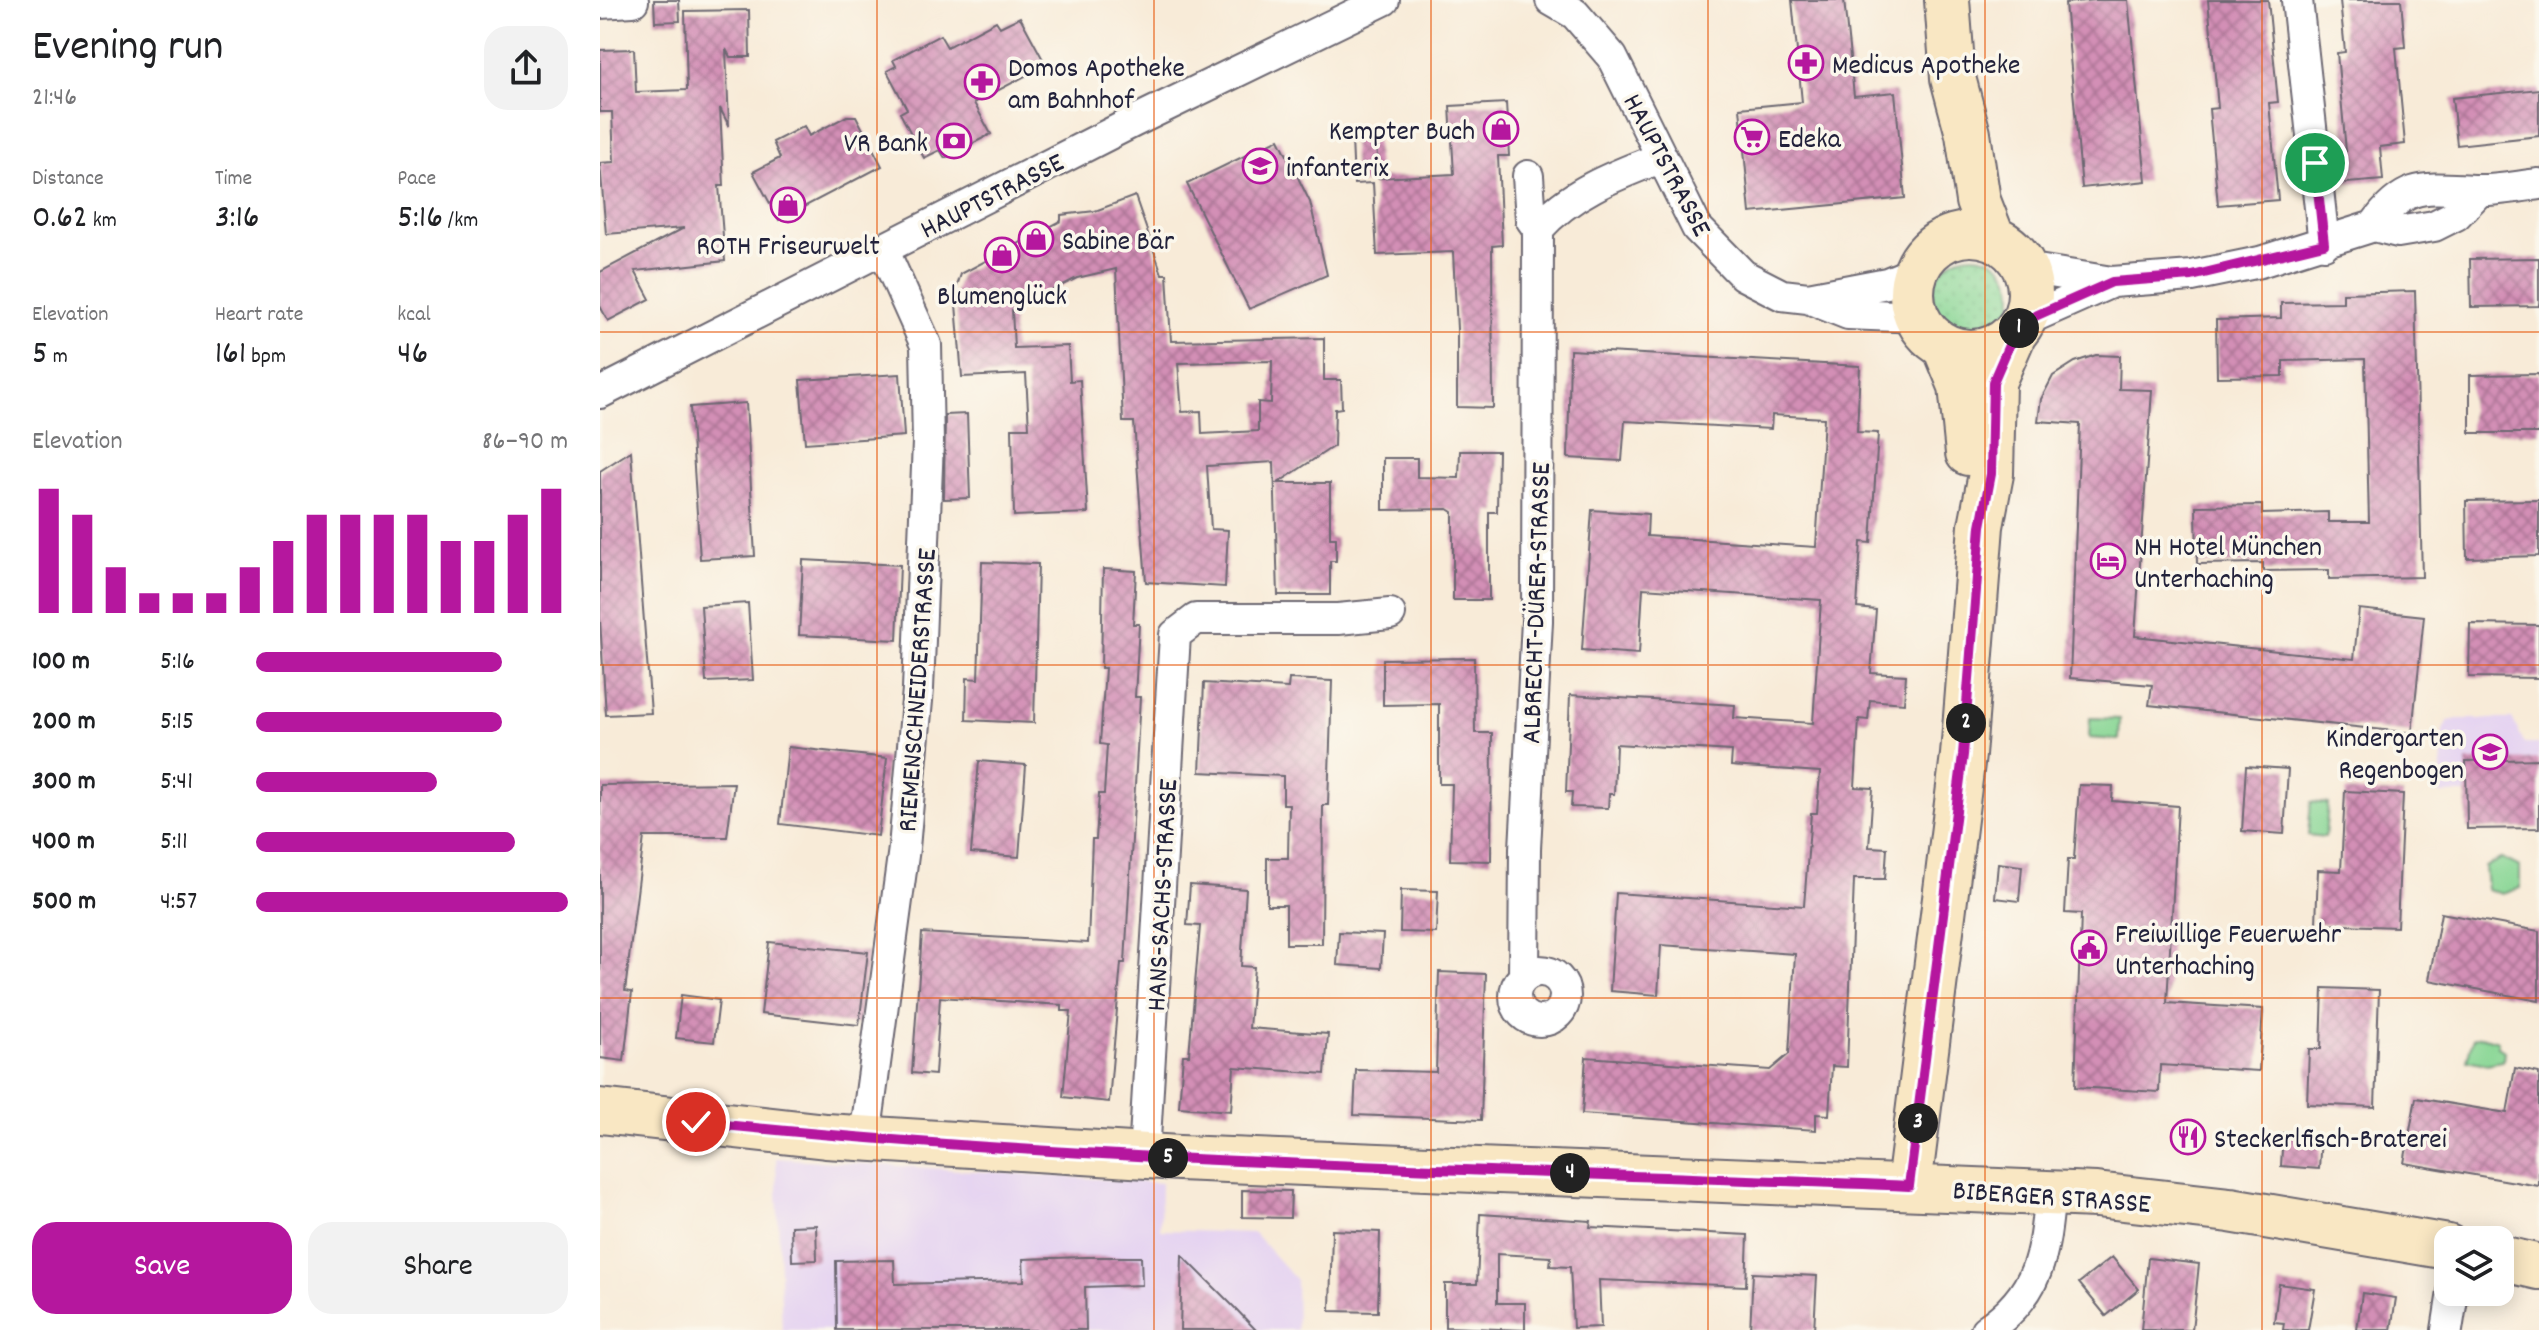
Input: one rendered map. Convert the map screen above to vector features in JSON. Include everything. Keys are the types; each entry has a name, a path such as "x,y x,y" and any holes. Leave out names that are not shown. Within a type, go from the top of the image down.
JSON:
{"main road":[{"path":"1947,0 1953,78 1968,134 1978,201 1992,237"},
{"path":"1953,78 1944,137 1947,205 1929,256 1911,288 1961,386 1970,475 1981,526"},
{"path":"1909,1186 1963,755 1981,526 1991,474 1993,382 2018,329 2030,286 2017,255 1992,237 1958,235 1929,256"},
{"path":"1932,332 1981,352 2018,329"},
{"name":"BIBERGER STRASSE","path":"600,1111 865,1138 1144,1156 2050,1192 2230,1210 2434,1245"},
{"path":"2514,1261 2539,1267"}],"street":[{"name":"HAUPTSTRASSE","path":"600,393 1384,0"},
{"name":"HAUPTSTRASSE","path":"1551,0 1575,14 1612,57 1697,228 1721,255 1761,285 1782,295 1808,298 1848,314 1932,332"},
{"path":"2297,0 2324,244"},
{"path":"600,3 633,1"},
{"path":"1538,229 1565,203 1602,182 1660,158"},
{"name":"ALBRECHT-DÜRER-STRASSE","path":"1524,977 1524,865 1537,621 1538,229 1531,219 1528,176 1565,203"},
{"path":"2025,268 2112,282 2192,276 2324,244 2374,226 2398,232 2434,226 2456,215 2480,190 2539,184"},
{"name":"RIEMENSCHNEIDERSTRASSE","path":"865,1138 902,862 926,558 926,345 883,249"},
{"name":"HAUPTSTRASSE","path":"1808,298 1887,283 1929,256"},
{"path":"2018,329 2112,282"},
{"name":"HANS-SACHS-STRASSE","path":"1144,1156 1175,635 1196,619 1338,619 1390,614"},
{"path":"1986,1330 2017,1305 2038,1273 2050,1192"},
{"path":"2447,1330 2451,1306"}],"shaded area":[{"name":"Kindergarten Regenbogen","path":"2512,719 2525,744 2539,744 2539,760 2466,761 2466,794 2440,794 2443,730 2448,721"},
{"path":"776,1158 1161,1183 1160,1230 1254,1233 1296,1280 1297,1330 782,1330"}],"green space":[{"path":"1973,255 1988,258 2001,267 2010,280 2013,295 2010,310 2001,323 1988,332 1973,335 1958,332 1945,323 1936,310 1933,295 1936,280 1945,267 1958,258"},
{"path":"2090,718 2120,719 2119,740 2089,738"},
{"path":"2311,802 2328,804 2325,837 2308,835"},
{"path":"2502,858 2520,867 2520,888 2502,894 2487,889 2485,867"},
{"path":"2481,1036 2498,1041 2498,1047 2504,1051 2503,1061 2486,1064 2467,1060 2473,1038"}],"building":[{"path":"654,0 679,0 680,21 655,22"},
{"path":"1792,0 1844,0 1854,96 1895,92 1905,198 1750,213 1740,108 1802,102"},
{"path":"2128,0 2146,181 2082,188 2065,3"},
{"path":"2208,0 2268,0 2278,102 2269,103 2278,200 2218,205 2209,109 2218,108"},
{"path":"2340,0 2401,0 2405,47 2396,48 2405,144 2380,147 2383,180 2335,184 2332,152 2346,151 2337,53 2345,52"},
{"path":"749,10 750,57 730,57 726,49 729,126 720,108 724,186 719,186 725,261 635,271 650,299 608,321 600,306 600,272 684,228 606,234 600,163 614,162 612,112 600,112 600,50 634,49 636,92 687,90 685,11"},
{"path":"1020,17 1046,65 974,103 991,134 945,158 940,150 924,158 900,113 907,109 887,71 896,66 893,60 940,35 947,47 996,21 1000,27"},
{"path":"2539,89 2539,136 2457,145 2452,98"},
{"path":"1506,103 1509,156 1498,156 1502,245 1492,246 1493,408 1457,407 1453,252 1377,255 1373,183 1354,184 1352,139 1376,138 1378,178 1454,174 1450,106"},
{"path":"847,116 856,116 882,166 779,220 753,172 780,158 773,142 804,126 809,136"},
{"path":"1279,139 1310,202 1327,275 1249,309 1187,184"},
{"path":"1135,196 1162,274 1167,274 1171,341 1324,338 1324,380 1341,380 1342,408 1335,409 1334,446 1278,483 1330,483 1330,538 1336,538 1336,561 1330,561 1330,595 1278,595 1274,462 1207,466 1211,529 1228,530 1225,587 1146,582 1134,422 1123,422 1116,269 1077,278 1012,310 1014,348 1068,346 1070,381 1080,380 1088,513 1014,516 1012,428 1029,428 1026,374 962,377 955,292 961,274 1061,221 1061,215 1095,211","holes":["1272,361 1271,403 1258,402 1258,431 1202,434 1201,411 1182,412 1178,363"]},
{"path":"2539,258 2539,306 2471,307 2470,259"},
{"path":"2415,291 2422,577 2329,579 2329,570 2263,571 2263,563 2197,564 2196,506 2262,505 2262,514 2328,512 2328,522 2369,522 2365,359 2283,361 2283,376 2217,377 2216,320 2281,318 2281,303 2343,302 2343,293"},
{"path":"1570,350 1860,366 1857,432 1878,433 1871,543 1861,542 1857,608 1876,610 1871,673 1906,675 1904,703 1870,700 1868,720 1859,719 1855,787 1873,788 1869,847 1887,848 1885,879 1854,879 1847,1067 1832,1066 1829,1115 1816,1114 1816,1130 1582,1114 1586,1057 1770,1070 1789,1054 1795,954 1661,945 1658,995 1610,991 1616,893 1804,906 1811,813 1817,813 1820,772 1731,766 1732,751 1616,744 1614,794 1609,794 1608,808 1571,807 1572,792 1566,792 1570,695 1735,705 1734,718 1813,723 1821,600 1643,588 1639,654 1582,650 1592,510 1648,514 1647,536 1816,547 1824,418 1772,415 1771,429 1625,421 1622,461 1568,458"},
{"path":"2096,355 2120,356 2119,389 2152,390 2135,636 2354,659 2359,609 2424,616 2412,733 2149,705 2152,685 2070,678 2080,424 2038,421 2041,399 2053,376 2075,362"},
{"path":"900,374 904,436 805,443 800,380"},
{"path":"2539,374 2539,433 2470,433 2470,375"},
{"path":"746,403 755,556 700,559 690,407"},
{"path":"967,414 970,498 944,499 945,415"},
{"path":"631,451 651,713 606,715 600,620 600,471"},
{"path":"1460,451 1498,451 1497,512 1489,512 1489,600 1453,600 1453,512 1448,509 1383,510 1383,458 1417,458 1417,477 1459,478"},
{"path":"2539,500 2539,556 2467,558 2466,501"},
{"path":"803,560 900,565 897,640 799,635"},
{"path":"982,562 1038,564 1034,723 966,720 967,678 978,679"},
{"path":"1103,569 1136,571 1133,624 1139,624 1135,697 1140,697 1125,963 1121,963 1109,1102 1063,1097 1071,1011 1062,1011 1062,1005 940,997 935,1075 912,1073 922,933 1088,943 1092,839 1096,839 1099,794 1104,794 1107,745 1100,744 1105,668 1101,668"},
{"path":"748,603 753,680 706,682 701,606"},
{"path":"2470,624 2539,625 2539,678 2469,677"},
{"path":"1474,658 1475,733 1492,733 1491,861 1450,860 1452,784 1439,784 1439,704 1383,705 1383,659"},
{"path":"1289,679 1332,681 1328,805 1323,805 1322,944 1286,944 1286,905 1267,905 1267,858 1288,858 1289,804 1283,804 1283,776 1200,772 1204,683 1288,688"},
{"path":"788,747 887,758 878,836 780,824"},
{"path":"2539,759 2539,828 2467,829 2466,761"},
{"path":"979,761 1026,765 1019,857 971,853"},
{"path":"2246,766 2288,769 2284,834 2242,831"},
{"path":"734,783 727,837 644,837 625,991 632,992 624,1061 600,1058 600,785"},
{"path":"2079,785 2113,786 2112,801 2178,806 2167,1003 2263,1009 2259,1071 2160,1065 2159,1092 2075,1087 2081,914 2065,913 2068,859 2074,859"},
{"path":"2345,791 2403,794 2397,927 2316,924 2318,870 2341,871"},
{"path":"1998,863 2022,866 2019,901 1995,898"},
{"path":"1190,885 1246,889 1241,966 1254,967 1249,1028 1328,1034 1325,1074 1234,1067 1231,1111 1179,1107 1183,1055 1189,1055 1200,926 1187,925"},
{"path":"1401,890 1438,891 1436,933 1400,932"},
{"path":"2441,913 2539,931 2539,1001 2429,980"},
{"path":"1339,932 1383,934 1381,968 1337,965"},
{"path":"769,942 868,952 859,1025 761,1014"},
{"path":"1439,972 1486,974 1481,1120 1354,1115 1356,1070 1436,1072"},
{"path":"2323,988 2379,990 2375,1107 2307,1104 2309,1049 2321,1049"},
{"path":"681,995 719,1000 714,1042 676,1038"},
{"path":"2515,1068 2539,1073 2539,1186 2404,1163 2416,1098 2507,1113"},
{"path":"2283,1133 2321,1136 2319,1169 2281,1166"},
{"path":"1242,1190 1291,1191 1290,1218 1242,1217"},
{"path":"1480,1214 1591,1221 1590,1227 1748,1235 1746,1286 1599,1280 1601,1327 1573,1328 1570,1267 1550,1266 1551,1257 1497,1254 1497,1303 1525,1303 1525,1330 1445,1327 1445,1284 1477,1284"},
{"path":"816,1225 817,1260 792,1261 791,1226"},
{"path":"1332,1230 1380,1232 1378,1312 1330,1311"},
{"path":"1182,1255 1235,1308 1256,1330 1180,1330"},
{"path":"1141,1257 1142,1285 1085,1287 1086,1330 837,1330 836,1261 894,1260 895,1284 1024,1281 1023,1259"},
{"path":"2112,1257 2139,1289 2106,1316 2079,1283"},
{"path":"2148,1258 2199,1264 2192,1330 2141,1330"},
{"path":"1753,1273 1817,1276 1814,1330 1750,1330"},
{"path":"2279,1284 2315,1289 2308,1330 2283,1330 2284,1323 2274,1322"},
{"path":"2362,1293 2396,1298 2391,1330 2357,1330"}],"place":[{"name":"Medicus Apotheke","path":"1806,63"},
{"name":"Domos Apotheke am Bahnhof","path":"982,82"},
{"name":"Kempter Buch","path":"1501,129"},
{"name":"Edeka","path":"1752,137"},
{"name":"VR Bank","path":"954,141"},
{"name":"infanterix","path":"1260,166"},
{"name":"ROTH Friseurwelt","path":"788,205"},
{"name":"Sabine Bär","path":"1036,239"},
{"name":"Blumenglück","path":"1002,255"},
{"name":"NH Hotel München Unterhaching","path":"2108,561"},
{"name":"Kindergarten Regenbogen","path":"2490,752"},
{"name":"Freiwillige Feuerwehr Unterhaching","path":"2089,948"},
{"name":"Steckerlfisch-Braterei","path":"2188,1137"}],"route":[{"path":"696,1122 826,1136 1179,1158 1909,1186 1969,698 1981,526 1991,474 1993,382 2013,336 2024,321 2064,302 2112,282 2192,276 2260,262 2324,244 2315,163"}]}
